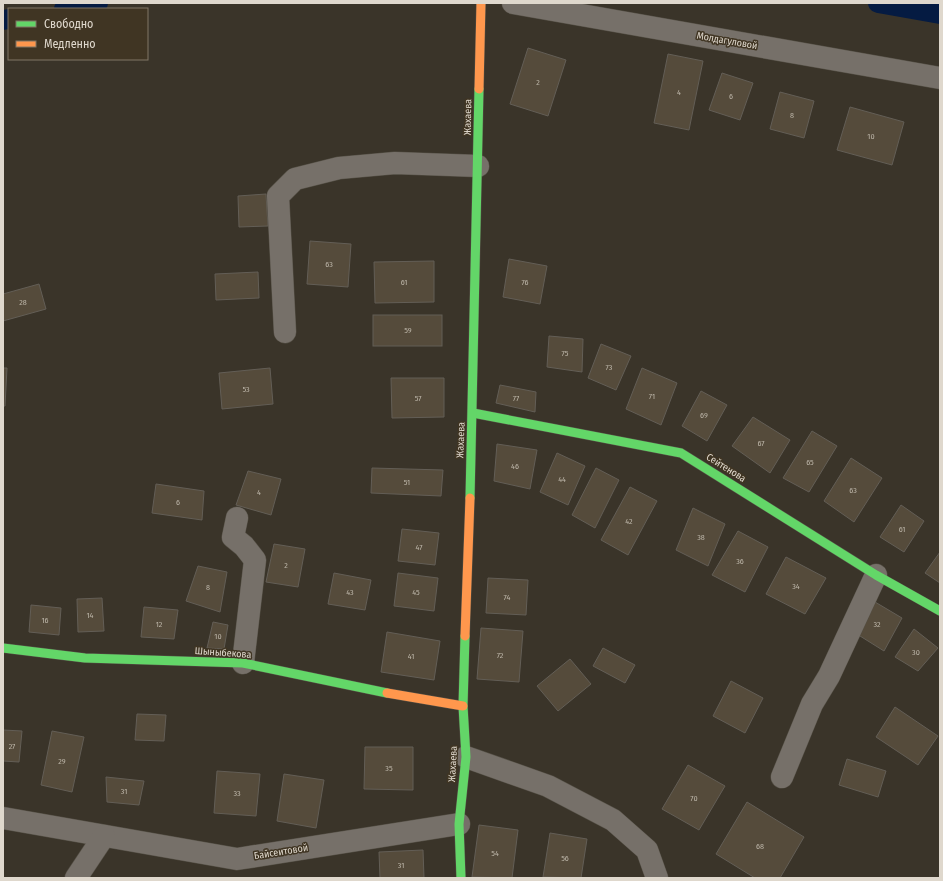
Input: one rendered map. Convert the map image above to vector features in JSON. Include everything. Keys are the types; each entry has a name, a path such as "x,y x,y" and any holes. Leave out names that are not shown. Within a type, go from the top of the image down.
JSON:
{"street":[{"name":"Жахаева","path":"460,878 459,824 466,757 463,706 473,413 481,3"},
{"name":"Молдагуловой","path":"513,3 940,78"},
{"path":"285,332 278,196 295,179 339,168 396,163 478,166"},
{"name":"Сейтенова","path":"473,413 681,453 876,575 940,611"},
{"path":"237,518 233,537 244,546 255,560 243,663"},
{"path":"782,777 812,704 829,676 876,575"},
{"name":"Шыныбекова","path":"3,648 85,658 243,663 351,687 463,706"},
{"path":"466,757 548,786 613,820 646,850 657,878"},
{"name":"Байсеитовой","path":"3,818 237,859 459,824"},
{"path":"76,878 104,836"}],"building":[{"path":"528,48 566,60 548,116 510,104"},
{"path":"668,54 703,61 689,130 654,123"},
{"path":"722,73 753,83 740,120 709,110"},
{"path":"780,92 814,101 804,138 770,129"},
{"path":"850,107 904,122 892,165 837,150"},
{"path":"266,194 268,226 239,227 238,196"},
{"path":"310,241 351,244 348,287 307,284"},
{"path":"509,259 547,266 540,304 503,297"},
{"path":"434,261 434,302 375,303 374,262"},
{"path":"258,272 259,298 216,300 215,274"},
{"path":"39,284 46,309 3,321 3,294"},
{"path":"373,315 442,315 442,346 373,346"},
{"path":"549,336 583,339 582,372 547,367"},
{"path":"601,344 631,356 616,390 588,378"},
{"path":"3,368 7,368 5,406 3,406"},
{"path":"270,368 273,404 222,409 219,373"},
{"path":"642,368 677,383 661,425 626,409"},
{"path":"391,378 444,378 444,417 392,418"},
{"path":"500,385 536,392 535,412 496,403"},
{"path":"701,391 727,405 707,441 682,426"},
{"path":"753,417 790,440 770,473 732,446"},
{"path":"812,431 837,446 809,492 783,478"},
{"path":"497,444 537,450 530,489 494,481"},
{"path":"557,453 585,466 568,505 540,492"},
{"path":"851,458 882,478 854,522 824,501"},
{"path":"372,468 443,470 441,496 371,493"},
{"path":"596,468 619,480 595,528 572,515"},
{"path":"248,471 281,479 271,515 236,505"},
{"path":"156,484 204,491 202,520 152,513"},
{"path":"630,487 657,501 628,555 601,540"},
{"path":"901,505 924,521 904,552 880,537"},
{"path":"693,508 725,524 708,566 676,550"},
{"path":"402,529 439,533 435,565 398,561"},
{"path":"738,531 768,547 745,592 712,575"},
{"path":"274,544 305,549 298,587 266,582"},
{"path":"940,552 940,583 925,573"},
{"path":"786,557 826,578 805,614 766,594"},
{"path":"198,566 227,572 220,612 186,601"},
{"path":"334,573 371,580 365,610 328,604"},
{"path":"398,573 438,578 434,611 394,606"},
{"path":"488,578 528,580 526,615 486,613"},
{"path":"102,598 104,631 78,632 77,599"},
{"path":"870,599 902,618 884,651 852,631"},
{"path":"31,605 61,608 59,635 29,632"},
{"path":"144,607 178,610 174,639 141,637"},
{"path":"213,622 228,625 224,649 207,648"},
{"path":"481,628 523,631 519,682 477,679"},
{"path":"914,629 938,648 918,671 895,657"},
{"path":"387,632 440,641 434,680 381,672"},
{"path":"603,648 635,665 625,683 593,666"},
{"path":"570,659 591,684 558,711 537,686"},
{"path":"731,681 763,698 745,733 713,716"},
{"path":"895,707 938,736 918,765 876,737"},
{"path":"137,714 166,715 164,741 135,740"},
{"path":"3,730 22,731 19,762 3,761"},
{"path":"52,731 84,737 72,792 41,785"},
{"path":"365,747 413,747 413,790 364,789"},
{"path":"847,759 886,771 878,797 839,785"},
{"path":"688,765 725,786 699,830 662,809"},
{"path":"217,771 260,774 256,816 214,813"},
{"path":"284,774 324,780 316,828 277,821"},
{"path":"106,777 144,781 139,805 107,802"},
{"path":"747,802 804,837 780,878 755,878 716,854"},
{"path":"479,825 518,830 512,878 472,877"},
{"path":"550,833 587,839 581,878 543,877"},
{"path":"423,850 424,878 380,878 379,852"}],"waterway":[{"path":"70,8 98,3"},
{"path":"878,3 940,14"},
{"path":"3,20 8,19"}],"traffic: fast":[{"path":"470,498 479,89"},
{"path":"473,413 681,453 876,575 940,611"},
{"path":"461,878 459,824 466,757 463,706 465,636"},
{"path":"3,648 85,658 243,663 387,693"}],"traffic: slow":[{"path":"479,89 481,3"},
{"path":"465,636 470,498"},
{"path":"387,693 463,706"}]}
